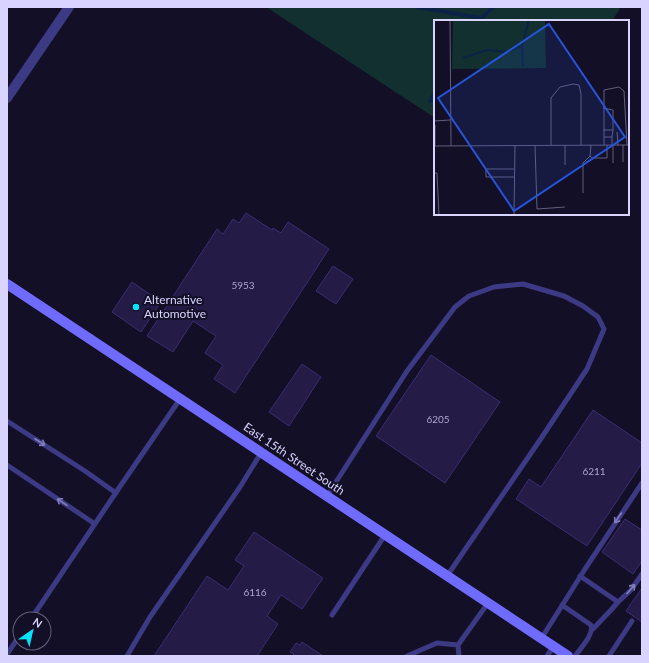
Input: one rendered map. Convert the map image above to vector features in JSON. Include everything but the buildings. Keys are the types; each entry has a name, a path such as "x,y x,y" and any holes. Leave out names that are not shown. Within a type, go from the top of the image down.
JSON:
{"main road":[{"name":"East 15th Street South","path":"7,284 568,656"}],"street":[{"path":"7,98 69,7"}],"lane":[{"path":"327,496 407,371 459,303 469,296 494,287 523,284 564,296 582,306 598,317 604,329 587,369 447,576"},
{"path":"36,611 180,399"},
{"path":"7,421 85,471 116,493"},
{"path":"127,656 150,617 240,487 261,453"},
{"path":"7,466 95,524"},
{"path":"541,639 580,576 641,486"},
{"path":"332,614 385,535"},
{"path":"575,656 593,629 618,602 632,590 642,574"},
{"path":"580,576 618,602"},
{"path":"458,656 458,645 488,603"},
{"path":"562,605 591,625 593,629"},
{"path":"609,656 632,621"},
{"path":"407,656 437,643 458,645"},
{"path":"547,656 553,646"}],"green space":[{"path":"266,7 621,7 613,20 434,20 434,117"}],"waterway":[{"path":"417,7 481,18"},
{"path":"480,20 494,7"},
{"path":"430,101 434,95"}],"place":[{"name":"Alternative Automotive","path":"136,307"}]}
